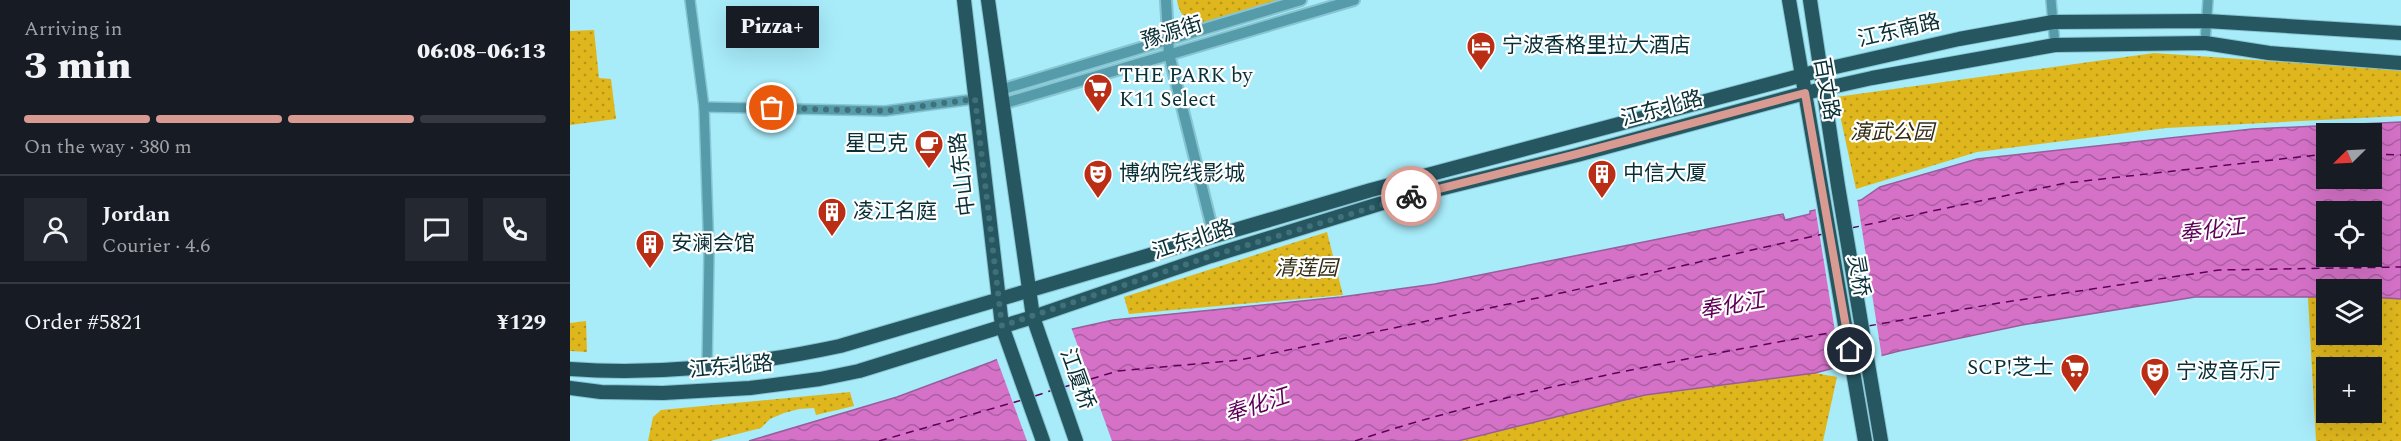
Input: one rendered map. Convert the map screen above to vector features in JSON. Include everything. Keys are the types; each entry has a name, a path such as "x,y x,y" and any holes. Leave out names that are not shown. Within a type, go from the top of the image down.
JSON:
{"main road":[{"name":"中山东路","path":"964,0 1002,326 1043,441"},
{"path":"988,0 1033,317"},
{"name":"百丈路","path":"1789,0 1822,185"},
{"name":"百丈路","path":"1810,0 1838,186"},
{"name":"江东南路","path":"1802,75 1959,39 2053,22 2206,21 2401,33"},
{"name":"江东南路","path":"1825,88 2055,45 2205,43 2270,53 2401,63"},
{"name":"江东北路","path":"570,369 627,371 707,368 783,359 840,346 1371,190 1802,75"},
{"name":"江东北路","path":"570,388 601,392 663,393 750,388 820,379 891,363 1211,256 1379,204 1825,88"},
{"name":"灵桥","path":"1822,185 1861,372"},
{"name":"灵桥","path":"1838,186 1861,372"},
{"name":"江厦桥","path":"1033,317 1077,441"},
{"path":"1861,372 1865,441"},
{"path":"1861,372 1881,441"}],"street":[{"path":"690,0 704,107 708,254 707,368"},
{"path":"1166,0 1169,54 1214,236"},
{"name":"豫源街","path":"1001,97 1167,40 1301,0"},
{"name":"豫源街","path":"1001,97 1169,54 1354,0"},
{"path":"2051,0 2055,45"},
{"path":"2205,43 2208,0"},
{"path":"704,107 885,111 975,99"}],"green space":[{"path":"1177,0 1281,0 1199,24 1183,16"},
{"path":"594,30 599,78 611,79 616,119 570,125 570,31"},
{"name":"演武公园","path":"2154,53 2401,70 2401,116 2166,128 1977,152 1856,189 1836,97"},
{"name":"清莲园","path":"1327,232 1343,295 1129,314 1124,297"},
{"path":"2308,297 2316,297 2316,345 2382,345 2382,298 2401,299 2401,441 2316,441"},
{"path":"586,321 587,352 570,351 570,323"},
{"path":"1815,373 1837,377 1823,441 1458,441 1645,395"},
{"path":"850,392 854,406 816,415 814,408 799,409 770,419 761,428 710,441 648,441 653,417 661,410"}],"water":[{"name":"奉化江","path":"2401,122 2401,299 2382,298 2382,279 2316,279 2316,297 2195,297 2022,325 1899,351 1815,373 1645,395 1458,441 749,441 897,397 1068,330 1113,320 1341,297 1435,284 1783,214 1785,220 1810,214 1810,211 1861,200 1880,187 1977,159 2252,129 2316,126 2316,189 2382,189 2382,123 2380,123"}],"pier":[{"path":"1857,198 1882,358 1841,369 1815,206"},
{"path":"1071,327 1112,441 1027,441 996,357"}],"ferry route":[{"path":"2382,154 2401,155"},
{"path":"1851,228 2066,183 2316,155"},
{"path":"1064,387 1118,371 1240,360 1566,292 1823,234"},
{"path":"1868,326 1999,303 2219,270 2401,267"},
{"path":"1355,441 1475,406 1596,377 1840,331"},
{"path":"1035,396 1053,390"},
{"path":"879,441 1022,400"}],"way so far":[{"path":"772,108 885,111 975,99 1002,326 1211,256 1411,196"}],"place":[{"name":"宁波香格里拉大酒店","path":"1481,72"},
{"name":"Pizza+","path":"772,108"},
{"name":"THE PARK by K11 Select","path":"1098,114"},
{"name":"星巴克","path":"929,170"},
{"name":"博纳院线影城","path":"1098,200"},
{"name":"中信大厦","path":"1602,200"},
{"name":"凌江名庭","path":"832,238"},
{"name":"安澜会馆","path":"650,270"},
{"name":"SCP!芝士","path":"2075,394"},
{"name":"宁波音乐厅","path":"2155,398"}],"route":[{"path":"1411,196 1805,93 1850,350"}]}
